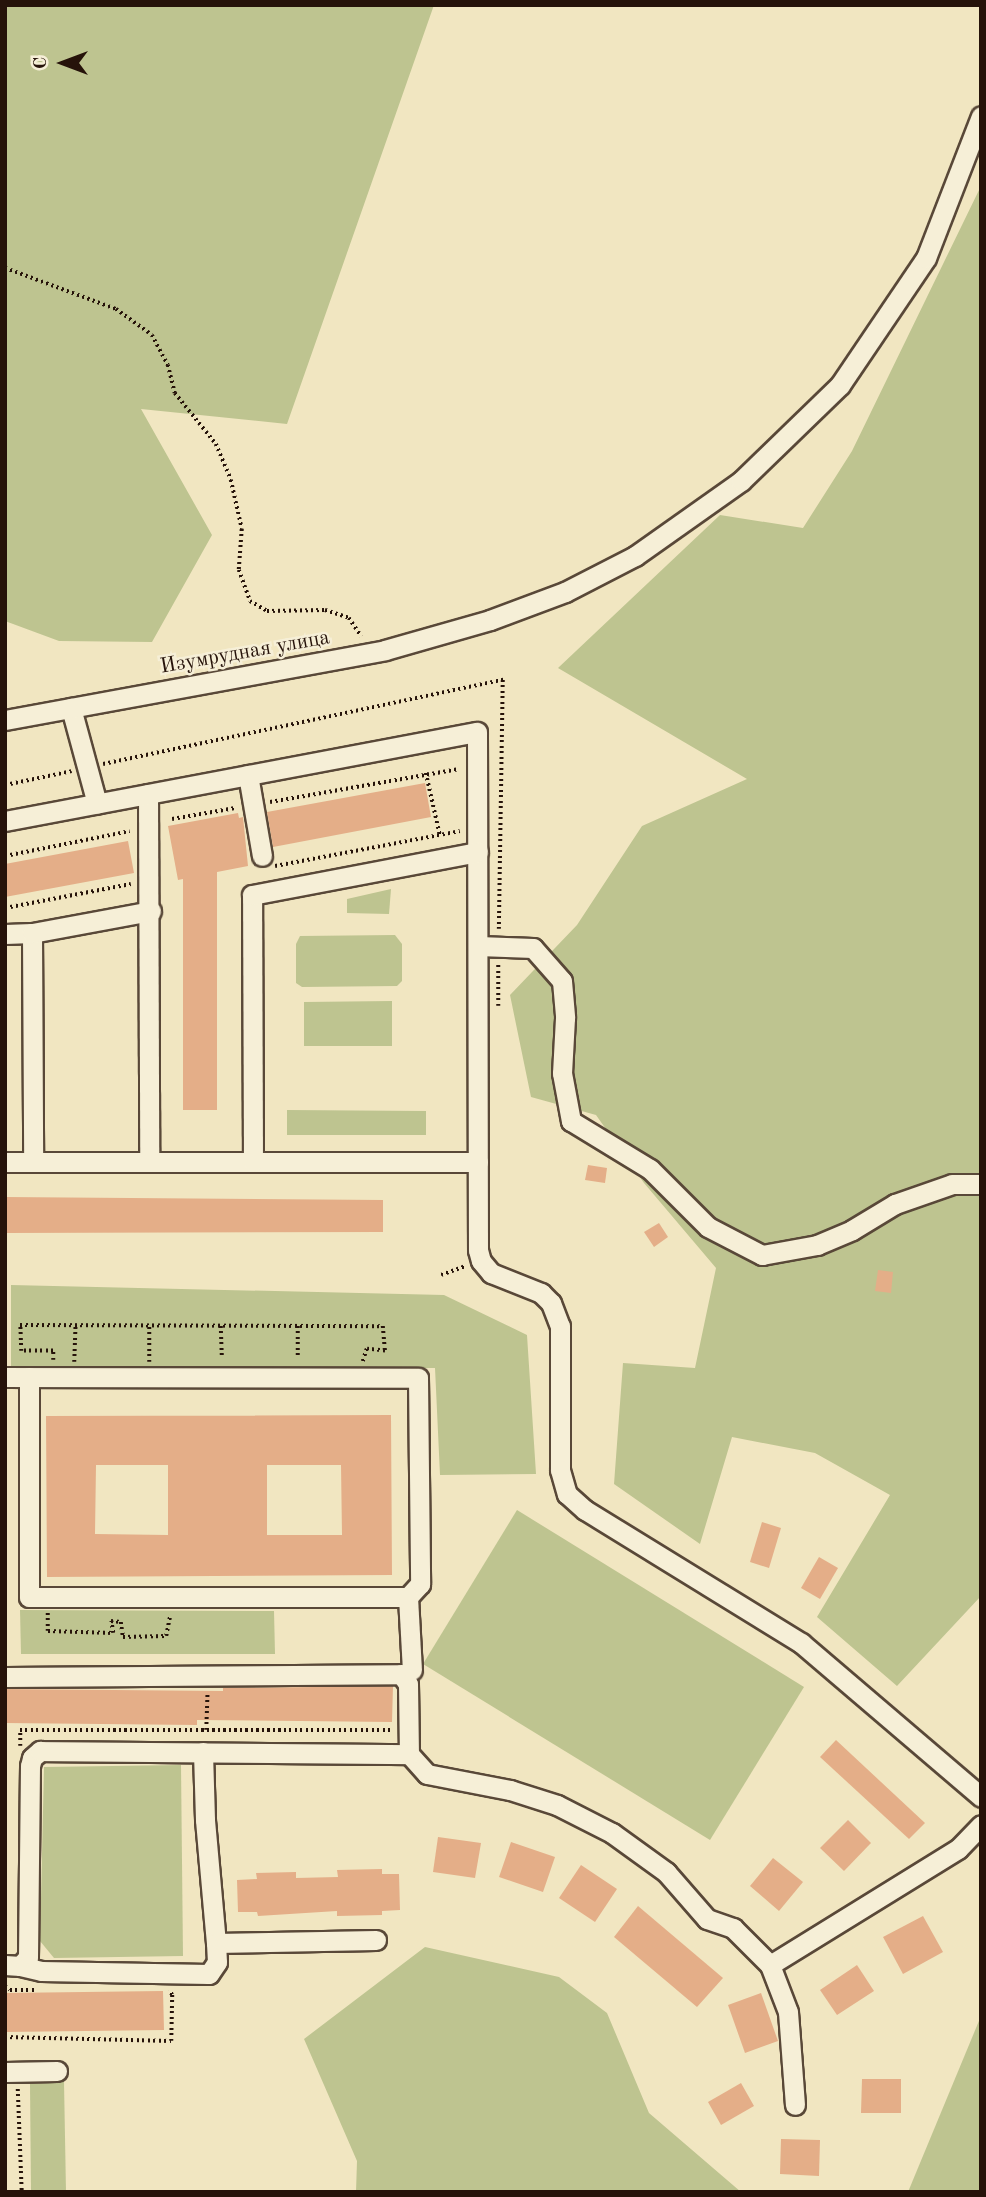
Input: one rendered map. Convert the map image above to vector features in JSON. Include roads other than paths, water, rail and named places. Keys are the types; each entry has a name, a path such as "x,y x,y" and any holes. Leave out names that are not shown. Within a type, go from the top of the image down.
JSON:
{"street":[{"name":"Изумрудная улица","path":"5,720 367,654 490,620 565,592 635,556 741,481 840,385 926,258 981,116"},
{"path":"71,708 97,804"},
{"path":"5,821 477,732 478,1250 481,1261 491,1273 541,1293 551,1303 560,1326 560,1470 567,1494 585,1510 801,1643 981,1797"},
{"path":"248,775 265,862"},
{"path":"148,794 151,911 149,1162"},
{"path":"253,1162 253,895 478,852"},
{"path":"5,934 32,933 151,911"},
{"path":"32,933 33,1162"},
{"path":"478,946 533,948 562,981 565,1018 562,1073 571,1121 650,1169 708,1227 762,1255 817,1245 852,1230 895,1204 951,1184 981,1184"},
{"path":"5,1162 478,1162"},
{"path":"5,1377 418,1378 420,1584 408,1597 404,1671 408,1684 409,1754 415,1764 436,1778 510,1790 556,1805 612,1833 666,1872 707,1919 733,1928 770,1965 788,2012 795,2105"},
{"path":"29,1377 29,1597 408,1597"},
{"path":"5,1677 404,1671"},
{"path":"13,1966 28,1956 30,1766 34,1755 46,1751 409,1754"},
{"path":"13,1966 41,1971 209,1973 216,1962 216,1943 205,1820 203,1752"},
{"path":"770,1965 958,1849 981,1825"},
{"path":"216,1943 376,1940"},
{"path":"7,2072 57,2071"}]}
